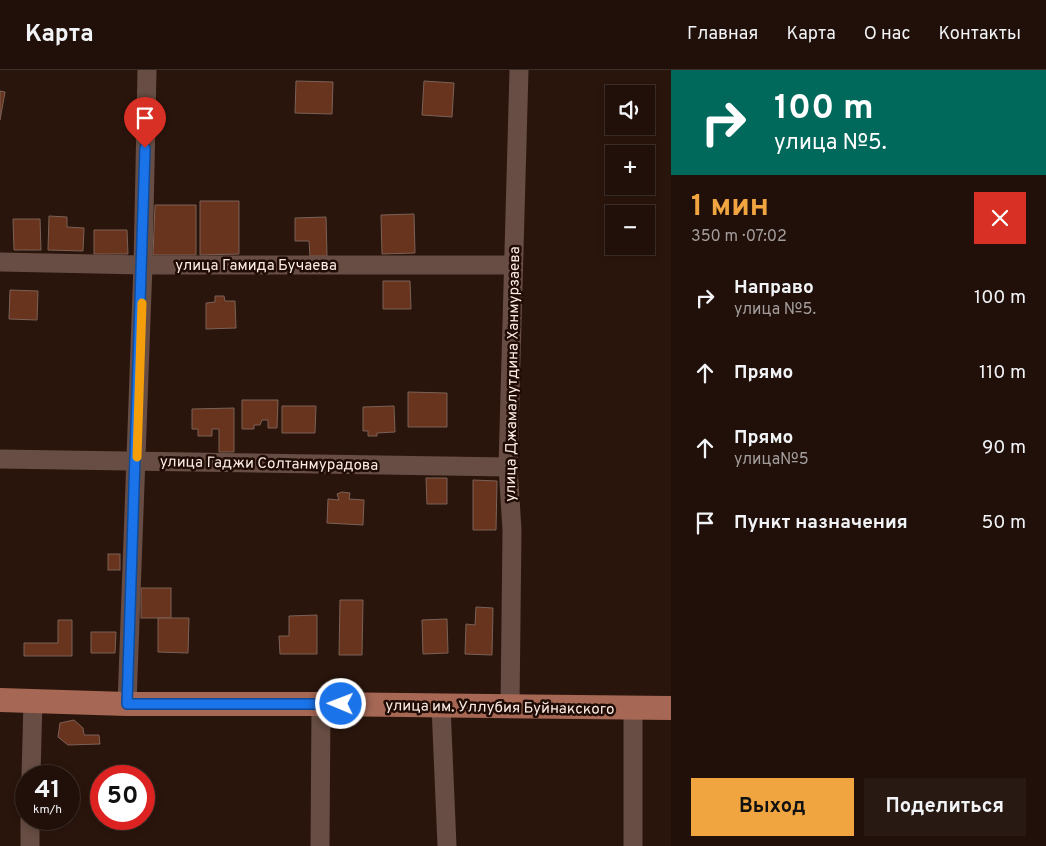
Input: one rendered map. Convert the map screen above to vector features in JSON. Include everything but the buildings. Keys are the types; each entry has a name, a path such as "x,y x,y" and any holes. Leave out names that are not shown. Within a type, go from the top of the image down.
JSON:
{"main road":[{"name":"улица им. Уллубия Буйнакского","path":"0,700 127,704 671,708"}],"street":[{"path":"127,704 137,461 147,70"},
{"name":"улица Джамалутдина Ханмурзаева","path":"510,707 512,530 508,467 519,70"},
{"name":"улица Гамида Бучаева","path":"0,262 513,264"},
{"name":"улица Гаджи Солтанмурадова","path":"0,459 508,467"},
{"path":"31,765 33,701"},
{"path":"320,846 321,704"},
{"path":"441,706 447,846"},
{"path":"633,708 633,846"},
{"path":"30,830 30,846"}],"slow traffic":[{"path":"137,457 142,303"}],"route":[{"path":"145,148 137,461 127,704 341,704"}]}
